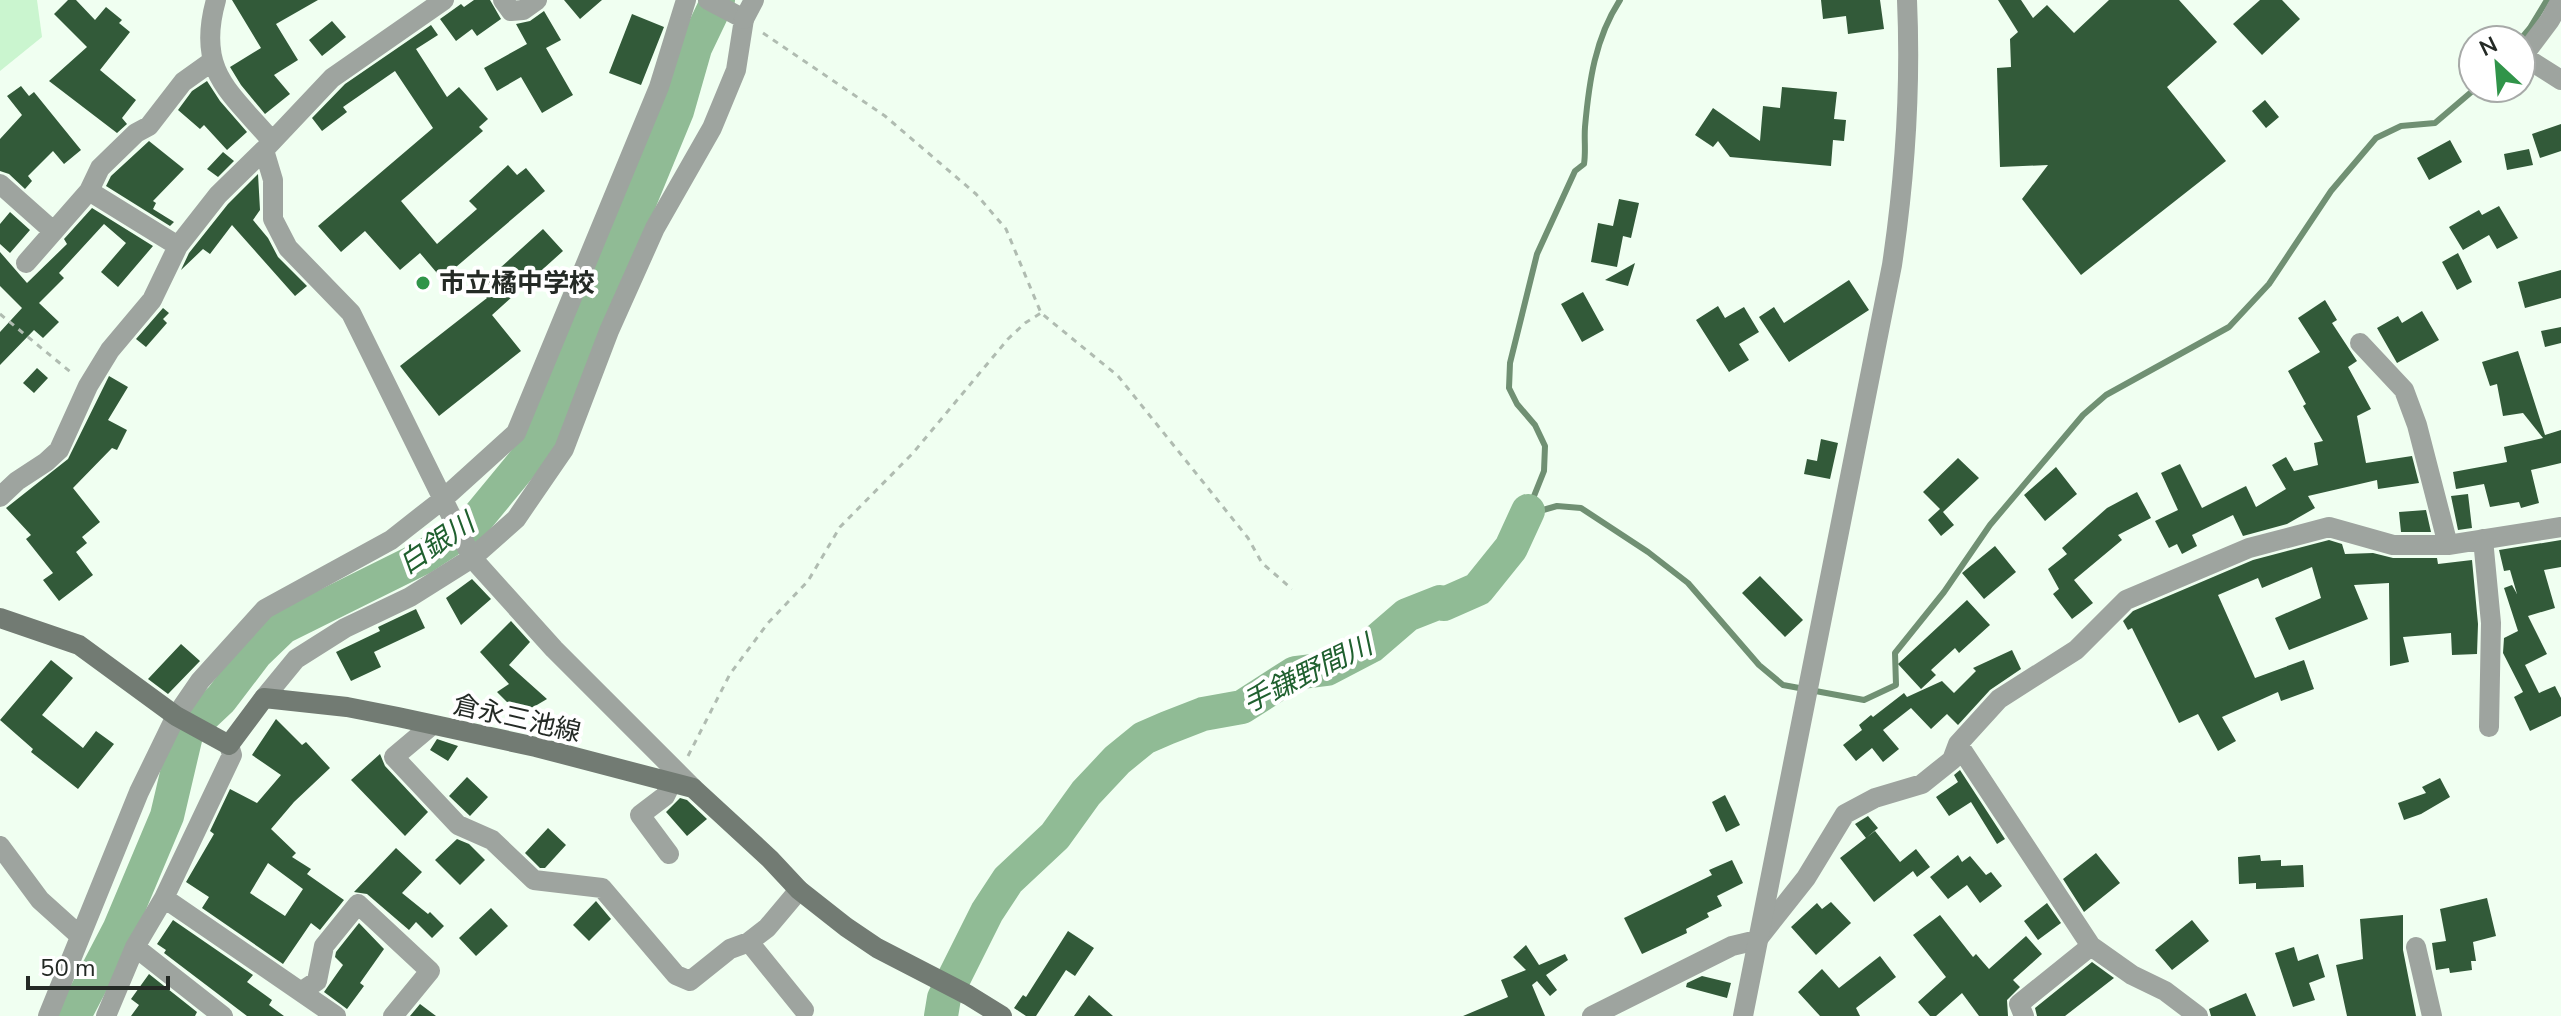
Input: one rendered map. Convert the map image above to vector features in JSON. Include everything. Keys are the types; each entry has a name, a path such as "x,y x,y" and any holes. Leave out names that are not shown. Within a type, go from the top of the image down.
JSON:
{"main road":[{"path":"0,618 79,645 176,716 229,745 264,698"},
{"name":"倉永三池線","path":"264,698 347,707 681,781 770,859 799,890 877,948 1002,1016"}],"street":[{"path":"216,0 208,28 211,62 268,145 273,180 273,219 288,248 351,313 472,558 681,781 640,815 669,854"},
{"path":"0,497 59,450 88,386 110,350 152,300 178,246 218,195 332,78 444,0"},
{"path":"503,0 511,11 523,10 537,0"},
{"path":"48,1016 139,792 176,716 200,681 265,609 391,540 442,500 516,433 659,87 686,0"},
{"path":"708,0 738,16"},
{"path":"264,698 296,659 345,628 410,597 472,558 516,519 564,449 609,331 655,228 712,128 736,70 738,16 754,0"},
{"path":"1743,1016 1892,265 1903,194 1908,117 1907,0"},
{"path":"2561,0 2523,56 2561,80"},
{"path":"26,263 89,191 100,168 136,133 149,126 183,82 211,62"},
{"path":"0,184 53,231"},
{"path":"89,191 178,246"},
{"path":"2360,343 2404,390 2417,425 2448,545"},
{"path":"1592,1016 1732,946 1757,940 1806,878 1845,814 1875,798 1922,784 1952,760 1958,744 1999,699 2076,650 2126,600 2249,548 2329,527 2393,545 2448,545 2561,527"},
{"path":"2483,539 2491,623 2489,727"},
{"path":"432,725 394,757 458,825 492,840 534,880 602,888 676,975 690,981 730,949 749,942 767,928 799,890"},
{"path":"1958,744 2091,946 2132,975 2165,991 2198,1016"},
{"path":"106,1016 135,947 164,898 232,755 229,745"},
{"path":"1,850 40,900 80,936"},
{"path":"164,898 336,1016"},
{"path":"302,991 317,981 324,946 358,904 430,971 393,1016"},
{"path":"749,942 804,1010"},
{"path":"2024,1016 2019,1004 2091,946"},
{"path":"135,947 223,1016"},
{"path":"2416,947 2432,1016"}],"path":[{"path":"738,16 885,116 976,194 1006,229 1041,313 1118,376 1248,538 1262,563 1292,589"},
{"path":"681,781 730,674 768,623 808,581 840,527 913,453 1008,339 1041,313"},
{"path":"0,314 88,386"}],"green space":[{"path":"0,0 37,0 42,37 0,71"}],"building":[{"path":"68,0 76,0 95,20 106,7 122,20 119,23 130,32 100,70 136,100 122,118 127,124 117,133 49,81 87,47 54,14"},
{"path":"232,0 318,0 276,24 298,60 274,75 290,94 265,114 230,67 261,48"},
{"path":"474,0 490,0 501,19 477,36 472,29 456,41 440,19 461,4 464,7"},
{"path":"564,0 602,0 580,19"},
{"path":"1821,0 1880,0 1884,29 1848,34 1846,16 1823,19"},
{"path":"1998,0 2021,0 2033,18 2047,5 2074,33 2109,0 2179,0 2217,42 2167,87 2226,161 2081,275 2022,199 2048,165 2000,167 1997,68 2011,67 2010,39 2018,32"},
{"path":"2260,0 2282,0 2300,19 2262,55 2233,24"},
{"path":"544,11 561,40 546,48 573,95 542,113 521,77 497,91 484,68 527,44 516,24 530,21"},
{"path":"632,14 664,27 641,85 609,73"},
{"path":"332,21 346,37 322,56 309,40"},
{"path":"431,25 438,35 416,49 447,97 459,87 488,119 479,127 483,131 401,201 437,244 477,209 469,201 508,165 517,175 526,168 545,191 442,279 420,253 400,270 365,231 341,252 318,226 433,128 395,71 343,107 347,112 322,131 312,118 345,84"},
{"path":"207,81 247,132 227,150 204,125 200,129 178,110 192,91"},
{"path":"21,86 29,96 34,92 81,150 64,164 53,151 28,176 32,181 25,189 9,174 0,171 0,139 22,115 7,96"},
{"path":"1782,87 1837,92 1834,119 1846,120 1844,141 1833,140 1831,166 1730,157 1718,141 1713,147 1695,135 1713,108 1760,141 1763,106 1780,108"},
{"path":"2265,100 2279,117 2266,128 2252,111"},
{"path":"2561,124 2561,151 2540,158 2532,134"},
{"path":"2450,140 2462,162 2429,180 2417,158"},
{"path":"149,141 184,169 153,201 156,203 153,209 174,222 170,226 106,186 111,176"},
{"path":"2529,149 2533,165 2507,170 2504,154"},
{"path":"223,152 234,161 218,177 207,169"},
{"path":"258,174 260,210 253,220 278,257 307,286 295,296 232,225 210,254 203,249 181,270 189,253 228,204"},
{"path":"1619,199 1639,203 1631,238 1623,236 1617,267 1591,262 1598,223 1613,226"},
{"path":"2499,206 2518,238 2497,249 2489,235 2463,250 2449,227 2479,210 2482,215"},
{"path":"92,208 153,246 118,287 101,272 126,243 104,224 59,273 64,278 39,303 59,322 43,338 34,330 0,365 0,332 22,308 0,286 0,252 27,283 67,244 64,239"},
{"path":"10,212 30,230 10,253 0,244 0,224"},
{"path":"543,229 563,251 492,315 521,351 439,416 400,366 487,298 478,288"},
{"path":"2458,253 2472,282 2457,290 2442,262"},
{"path":"1635,263 1628,286 1605,280"},
{"path":"2561,270 2561,298 2525,308 2518,282"},
{"path":"1849,280 1869,310 1789,362 1759,317 1774,307 1784,323"},
{"path":"1583,292 1604,330 1582,342 1561,304"},
{"path":"2325,300 2337,320 2332,323 2357,361 2348,367 2371,409 2357,416 2366,463 2412,456 2419,483 2378,489 2377,480 2308,496 2315,508 2287,524 2243,536 2233,515 2192,535 2197,546 2182,554 2177,544 2169,548 2155,521 2178,510 2161,473 2180,464 2202,508 2246,486 2256,507 2286,489 2272,465 2286,457 2294,471 2318,465 2314,443 2323,441 2288,371 2320,352 2298,318"},
{"path":"1718,306 1725,318 1744,307 1759,332 1739,344 1749,360 1729,372 1696,320"},
{"path":"163,308 169,313 163,319 167,323 146,347 136,339"},
{"path":"2422,311 2439,340 2397,363 2377,328 2398,316 2402,323"},
{"path":"2561,327 2561,343 2545,347 2541,331"},
{"path":"2518,351 2545,435 2561,430 2561,463 2531,470 2539,503 2521,508 2519,502 2490,507 2484,484 2456,489 2453,472 2507,462 2504,447 2543,438 2523,413 2503,416 2497,384 2490,386 2482,362"},
{"path":"37,368 48,378 34,393 23,383"},
{"path":"109,376 128,387 108,420 127,430 117,450 112,448 73,488 100,522 82,537 87,543 76,552 93,575 59,601 43,580 53,573 26,539 31,535 6,508 68,459"},
{"path":"1821,439 1838,443 1830,479 1804,474 1807,459 1817,461"},
{"path":"1958,458 1979,478 1943,512 1954,525 1941,536 1928,520 1940,509 1923,492"},
{"path":"2056,467 2077,494 2045,521 2024,495"},
{"path":"2137,492 2151,518 2118,535 2122,540 2074,580 2093,603 2072,619 2053,594 2059,589 2048,569 2067,554 2062,548 2107,508"},
{"path":"2468,494 2472,528 2458,530 2451,496"},
{"path":"2426,510 2431,532 2401,532 2399,512"},
{"path":"2329,540 2342,544 2345,554 2437,558 2438,564 2472,560 2478,624 2477,654 2452,655 2451,633 2403,637 2409,662 2390,666 2389,583 2354,585 2368,619 2289,650 2275,618 2321,598 2312,567 2262,588 2258,578 2218,595 2255,678 2304,660 2314,689 2281,701 2278,692 2222,717 2236,741 2218,751 2198,714 2179,723 2132,628 2128,630 2123,621 2133,611 2253,560"},
{"path":"2561,540 2561,567 2544,570 2555,608 2528,616 2547,654 2525,665 2539,693 2555,686 2561,698 2561,716 2530,731 2514,697 2523,692 2503,653 2504,638 2518,631 2504,588 2512,585 2517,594 2510,570 2504,571 2499,550"},
{"path":"1995,546 2016,572 1984,599 1962,573"},
{"path":"1760,576 1803,620 1785,637 1742,593"},
{"path":"472,579 491,599 461,625 446,598"},
{"path":"1967,600 1990,625 1959,653 1955,648 1931,670 1936,675 1921,689 1898,664"},
{"path":"416,609 425,628 374,652 381,667 351,681 336,652"},
{"path":"511,621 530,642 509,665 547,699 520,715 497,692 509,684 480,652"},
{"path":"181,644 200,661 168,694 148,679"},
{"path":"2012,650 2021,669 1990,690 1958,725 1947,714 1931,729 1911,708 1883,730 1899,749 1883,762 1872,748 1856,761 1843,745 1862,730 1859,725 1904,693 1907,697 1942,681 1954,693 1976,671 1973,668"},
{"path":"51,660 73,678 42,715 83,748 96,731 114,744 78,789 31,752 33,749 0,720"},
{"path":"276,719 302,745 306,742 330,768 271,829 296,853 292,857 311,869 307,874 344,900 320,930 311,923 283,964 202,908 209,897 186,882 214,834 210,831 230,789 257,803 281,775 252,755","holes":["268,863 303,889 285,916 250,893"]},
{"path":"437,739 458,746 448,761 430,750"},
{"path":"380,754 385,766 428,812 405,836 351,780"},
{"path":"1960,770 2005,839 1997,844 1971,802 1949,816 1936,797 1958,782 1954,775"},
{"path":"467,777 488,797 470,816 449,796"},
{"path":"2440,778 2450,797 2404,820 2398,803 2426,793 2422,787"},
{"path":"1725,795 1740,825 1726,832 1712,802"},
{"path":"680,798 687,800 707,819 687,836 666,812"},
{"path":"1868,816 1878,828 1866,838 1855,824"},
{"path":"548,828 566,845 545,868 540,868 525,853"},
{"path":"1875,831 1900,862 1916,849 1930,867 1917,877 1913,871 1874,902 1840,858"},
{"path":"457,839 469,844 485,860 460,885 435,860"},
{"path":"396,848 422,872 402,893 444,926 432,938 416,922 409,930 367,894 354,892"},
{"path":"2096,853 2120,883 2084,912 2063,879"},
{"path":"1958,855 1962,862 1970,856 1986,875 1991,872 2002,886 1980,903 1967,885 1948,899 1930,877"},
{"path":"2260,855 2261,861 2281,860 2281,866 2303,865 2304,887 2256,889 2256,883 2239,884 2238,857"},
{"path":"1732,860 1743,883 1717,896 1722,906 1686,929 1687,933 1642,954 1624,918 1712,875 1709,870"},
{"path":"2487,898 2496,936 2473,942 2476,961 2471,961 2472,970 2450,973 2449,968 2436,970 2432,943 2446,941 2440,909"},
{"path":"596,901 611,919 589,941 573,925"},
{"path":"1831,902 1851,923 1816,955 1791,927 1817,903 1822,909"},
{"path":"2047,903 2061,923 2038,940 2024,921"},
{"path":"491,908 508,926 476,956 459,938"},
{"path":"1940,915 1973,957 1976,954 1989,969 2026,936 2042,954 2013,980 2020,987 2007,1000 2008,1016 1979,1016 1962,993 1936,1016 1930,1016 1918,1002 1946,977 1913,935"},
{"path":"2403,915 2403,950 2416,1016 2347,1016 2336,965 2363,959 2360,919"},
{"path":"173,920 253,975 247,982 272,1000 269,1005 284,1016 247,1016 164,953 166,950 157,944"},
{"path":"2192,920 2209,941 2172,970 2155,950"},
{"path":"359,923 384,949 360,983 364,986 347,1009 324,992 343,965 335,957 336,952"},
{"path":"1068,931 1094,948 1075,976 1066,970 1036,1016 1026,1016 1014,1008 1023,995 1026,997"},
{"path":"1526,945 1539,965 1565,954 1568,960 1546,975 1557,990 1550,996 1537,981 1532,985 1545,1016 1463,1016 1508,997 1501,980 1526,970 1513,957"},
{"path":"2294,947 2298,961 2318,954 2325,977 2309,983 2315,1000 2293,1007 2275,953"},
{"path":"1880,956 1896,977 1856,1008 1860,1016 1820,1016 1798,992 1822,969 1839,988"},
{"path":"2092,962 2114,978 2065,1016 2037,1016 2035,1008"},
{"path":"149,974 197,1012 195,1016 131,1016 139,1005 131,999"},
{"path":"1702,976 1731,983 1727,998 1686,987 1687,983"},
{"path":"2246,993 2256,1016 2211,1016 2209,1009"},
{"path":"1089,995 1113,1016 1074,1016"},
{"path":"420,1004 436,1016 410,1016"}],"waterway":[{"name":"白銀川","path":"74,1016 119,930 167,816 187,731 221,699 256,653 283,627 422,558 471,526 541,441 677,111 695,48 718,0"},
{"path":"1620,0 1599,45 1591,77 1584,164 1575,171 1537,254 1510,363 1509,388 1517,404 1535,425 1545,446 1544,471 1528,511 1557,506 1581,508 1648,552 1688,583 1759,665 1783,685 1864,700 1896,685 1895,653 1944,592 1990,525 2083,415 2106,395 2229,327 2269,284 2331,191 2376,138 2401,126 2435,123 2457,104"},
{"path":"2532,24 2547,0"},
{"name":"手鎌野間川","path":"941,1016 944,998 987,912 1008,880 1055,836 1086,793 1117,760 1144,738 1203,714 1242,707 1295,673 1327,669 1371,646 1407,615 1478,589 1511,548 1528,511"}],"place":[{"name":"市立橘中学校","path":"423,283"}]}
